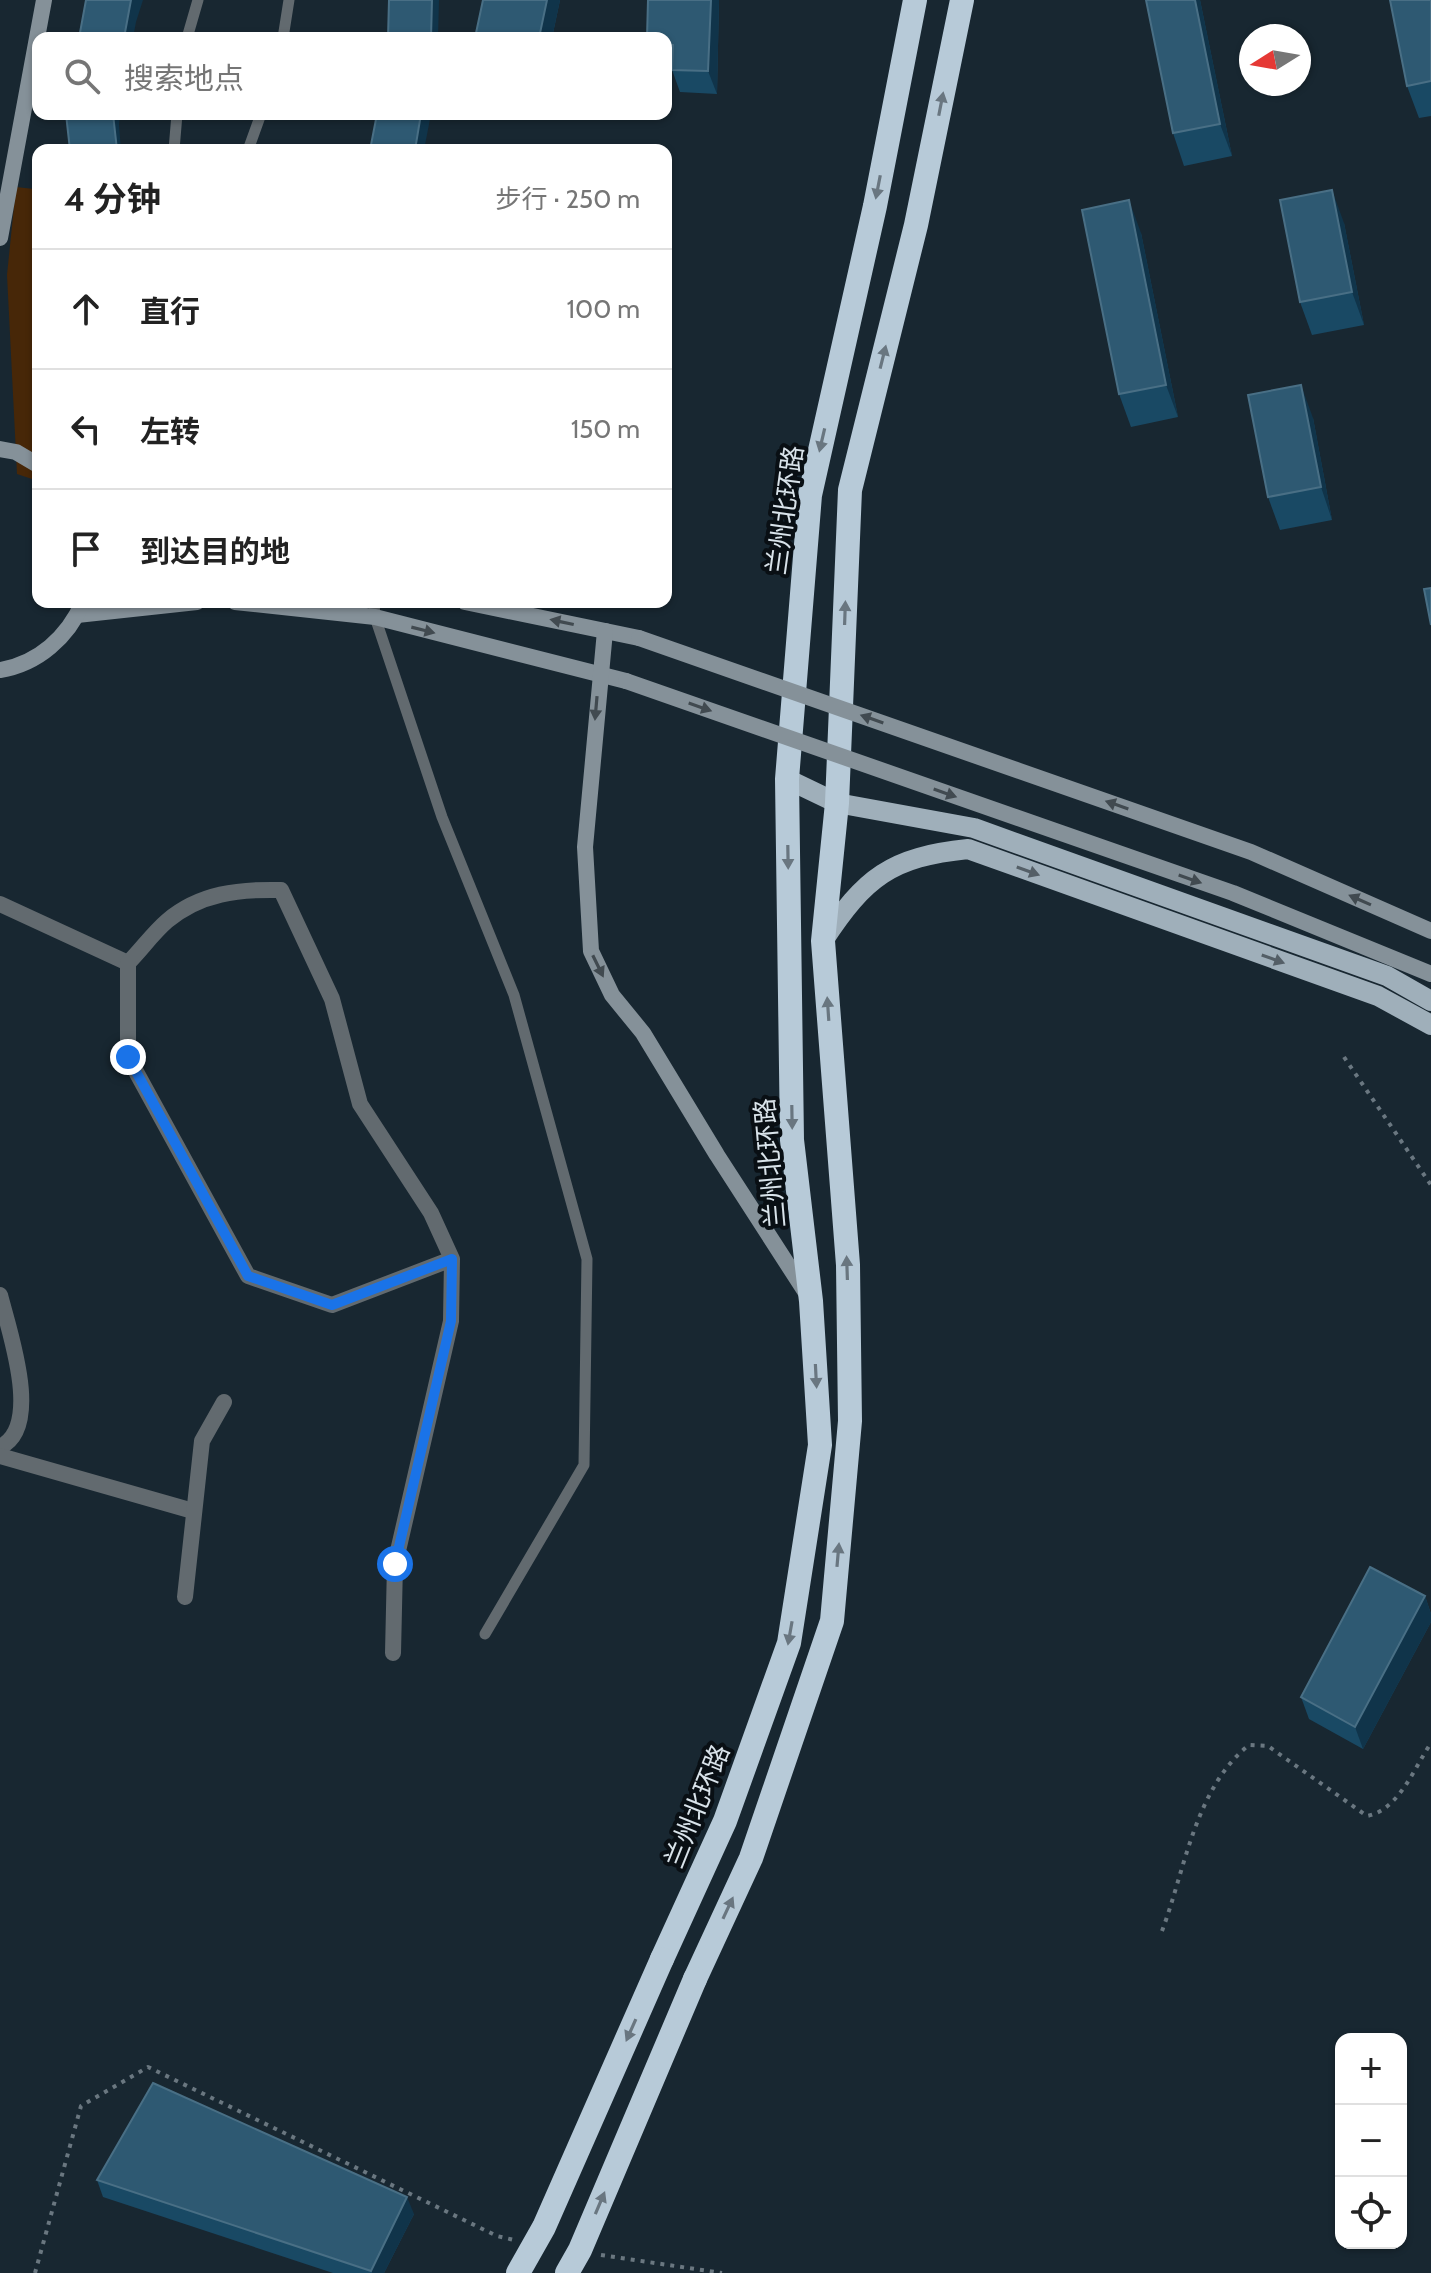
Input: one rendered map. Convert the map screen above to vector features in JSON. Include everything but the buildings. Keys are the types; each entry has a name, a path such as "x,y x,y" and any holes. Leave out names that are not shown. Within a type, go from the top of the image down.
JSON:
{"highway":[{"name":"兰州北环路","path":"518,2273 544,2227 725,1821 789,1643 820,1445 811,1301 792,1140 787,779 810,495 875,206 915,0"},
{"path":"567,2273 580,2250 695,1979 751,1858 832,1621 850,1421 848,1265 823,941 837,803 850,490 916,225 962,0"}],"main road":[{"path":"38,32 44,0"},
{"path":"0,238 32,65"},
{"path":"0,449 16,452 32,461"},
{"path":"339,608 374,610 626,681 1233,893 1431,974"},
{"path":"494,608 639,638 1251,852 1431,931"},
{"path":"0,670 39,656 61,638 80,609"},
{"path":"605,631 598,674 585,847 591,951 612,995 643,1033 811,1301"},
{"path":"787,779 837,803 974,828 1387,976 1431,1001"},
{"path":"823,941 848,903 882,872 923,854 968,849 1378,996 1431,1025"}],"street":[{"path":"393,1653 395,1564 451,1321 452,1259 431,1213 360,1104 332,999 281,890 240,889 201,899 167,921 128,963 128,1057 248,1276 332,1305 452,1259"},
{"path":"0,904 128,963"},
{"path":"0,1295 18,1368 22,1422 9,1443 0,1447"},
{"path":"185,1597 202,1441 224,1402"},
{"path":"0,1456 193,1511"}],"lane":[{"path":"189,32 198,0"},
{"path":"284,32 289,0"},
{"path":"174,144 176,120"},
{"path":"250,144 259,120"},
{"path":"374,610 442,817 514,995 587,1259 584,1465 485,1634"}],"path":[{"path":"1344,1057 1431,1185"},
{"path":"1162,1931 1202,1810 1235,1756 1249,1745 1268,1746 1367,1816 1381,1814 1397,1796 1431,1743"},
{"path":"35,2273 81,2106 148,2067 497,2236 526,2242"},
{"path":"586,2253 722,2273"}],"shaded area":[{"path":"16,187 32,189 32,479 17,474 7,275"}],"route":[{"path":"128,1057 162,1125 248,1276 332,1305 452,1259 451,1321 395,1564"}]}
